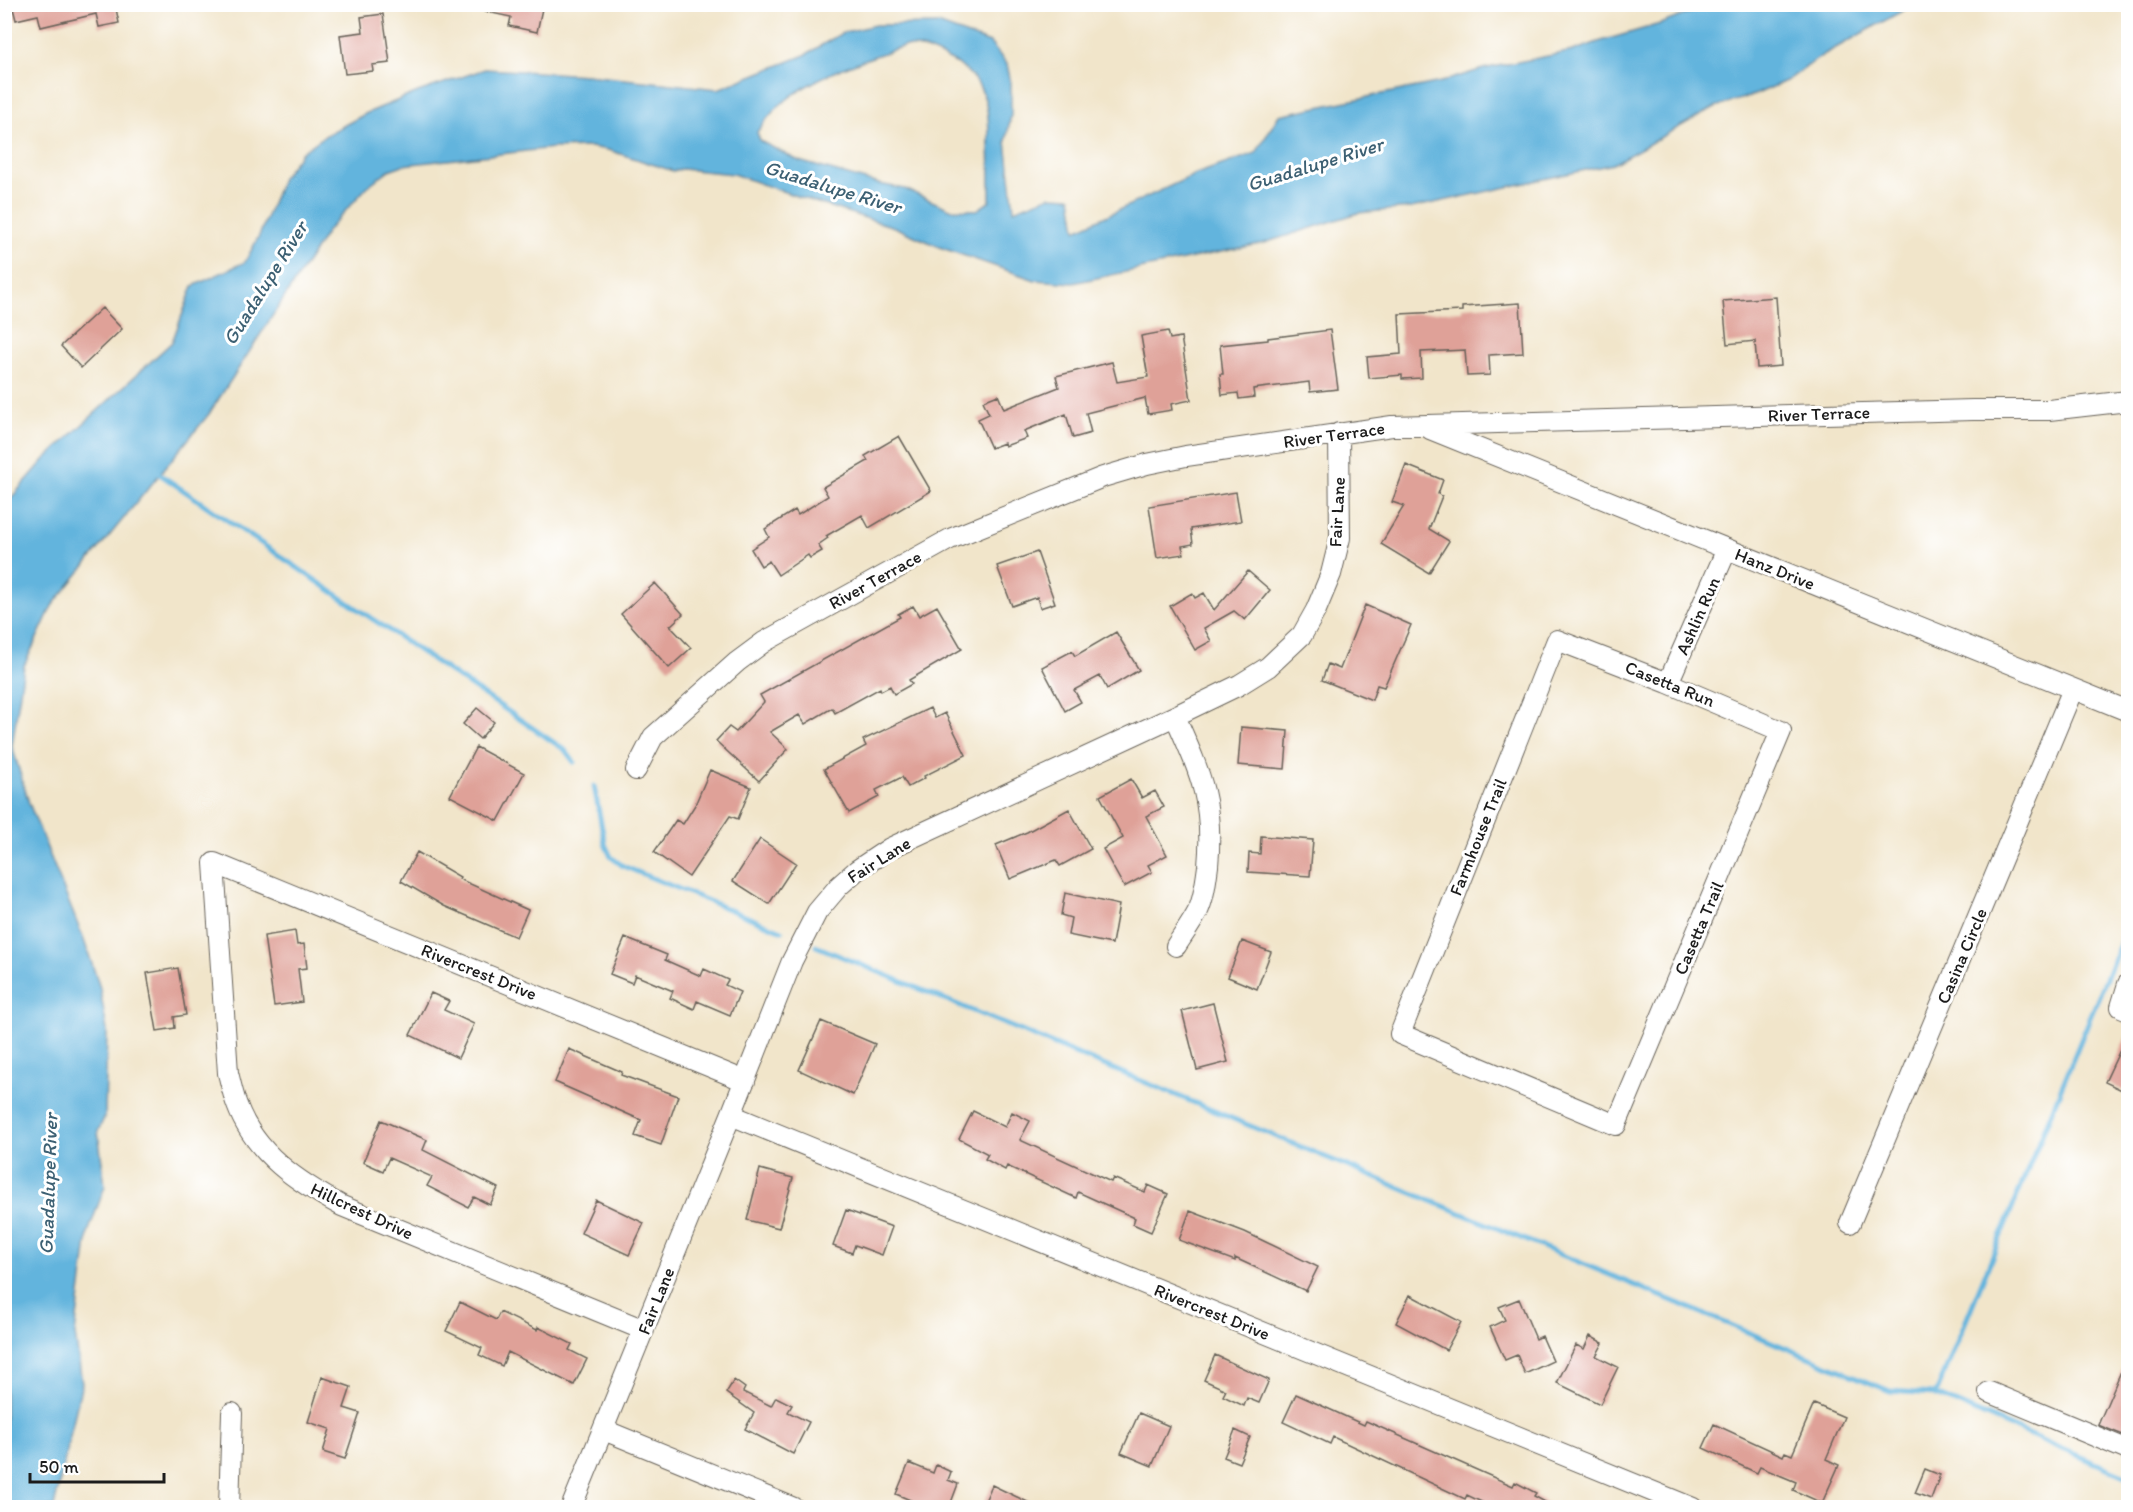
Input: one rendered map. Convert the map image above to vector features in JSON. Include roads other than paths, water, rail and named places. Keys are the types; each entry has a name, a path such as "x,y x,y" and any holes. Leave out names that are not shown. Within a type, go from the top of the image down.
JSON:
{"street":[{"name":"River Terrace","path":"636,770 653,737 737,662 764,642 950,538 1104,477 1147,464 1392,426 1961,410 2049,410 2128,401"},
{"name":"Hanz Drive","path":"1421,426 2128,711"},
{"name":"Fair Lane","path":"571,1508 792,961 817,912 839,886 857,870 890,848 1239,685 1268,667 1302,635 1317,610 1331,574 1340,538 1339,433"},
{"name":"Ashlin Run","path":"1668,682 1727,549"},
{"name":"Casetta Run","path":"1557,640 1668,682 1781,731"},
{"name":"Farmhouse Trail","path":"1557,640 1400,1034 1616,1125"},
{"name":"Casina Circle","path":"1850,1223 2073,689"},
{"path":"1174,716 1199,770 1210,822 1206,880 1199,910 1176,946"},
{"name":"Casetta Trail","path":"1616,1125 1781,731"},
{"name":"Rivercrest Drive","path":"214,863 745,1081"},
{"name":"Hillcrest Drive","path":"214,863 228,1073 238,1107 255,1137 275,1162 309,1188 342,1206 644,1330"},
{"path":"2128,984 2121,1007 2128,1010"},
{"name":"Rivercrest Drive","path":"731,1115 1693,1508"},
{"path":"1989,1392 2128,1450"},
{"path":"229,1508 232,1413"},
{"path":"604,1430 794,1508"}],"water":[{"name":"Guadalupe River","path":"1710,5 1913,5 1823,55 1788,80 1757,94 1715,107 1613,164 1411,208 1358,213 1264,243 1073,283 1035,280 942,248 894,227 733,174 682,169 673,171 608,150 591,147 553,148 403,165 389,170 369,185 328,230 209,414 52,606 24,666 12,746 29,803 84,940 100,988 107,1031 105,1116 98,1131 105,1186 88,1233 75,1334 82,1383 54,1507 5,1507 5,505 45,459 172,342 193,286 245,262 260,234 282,178 302,152 328,134 367,113 418,92 485,69 587,75 718,89 805,55 842,33 875,25 938,24 990,43 1007,64 1011,83 1011,115 1006,141 1014,210 1050,196 1071,197 1076,230 1196,174 1256,153 1279,115 1441,82 1483,69 1573,51 1660,24","holes":["904,46 922,48 948,59 971,75 983,94 988,117 990,201 977,210 950,209 905,189 879,184 799,161 760,141 757,132 771,114 809,84 856,63"]}],"waterway":[{"path":"155,471 565,750 574,762"},
{"path":"594,786 605,844 611,857 623,866 782,931"},
{"path":"816,946 1890,1391 1934,1394 2128,925"},
{"path":"1934,1394 2128,1477"}]}
